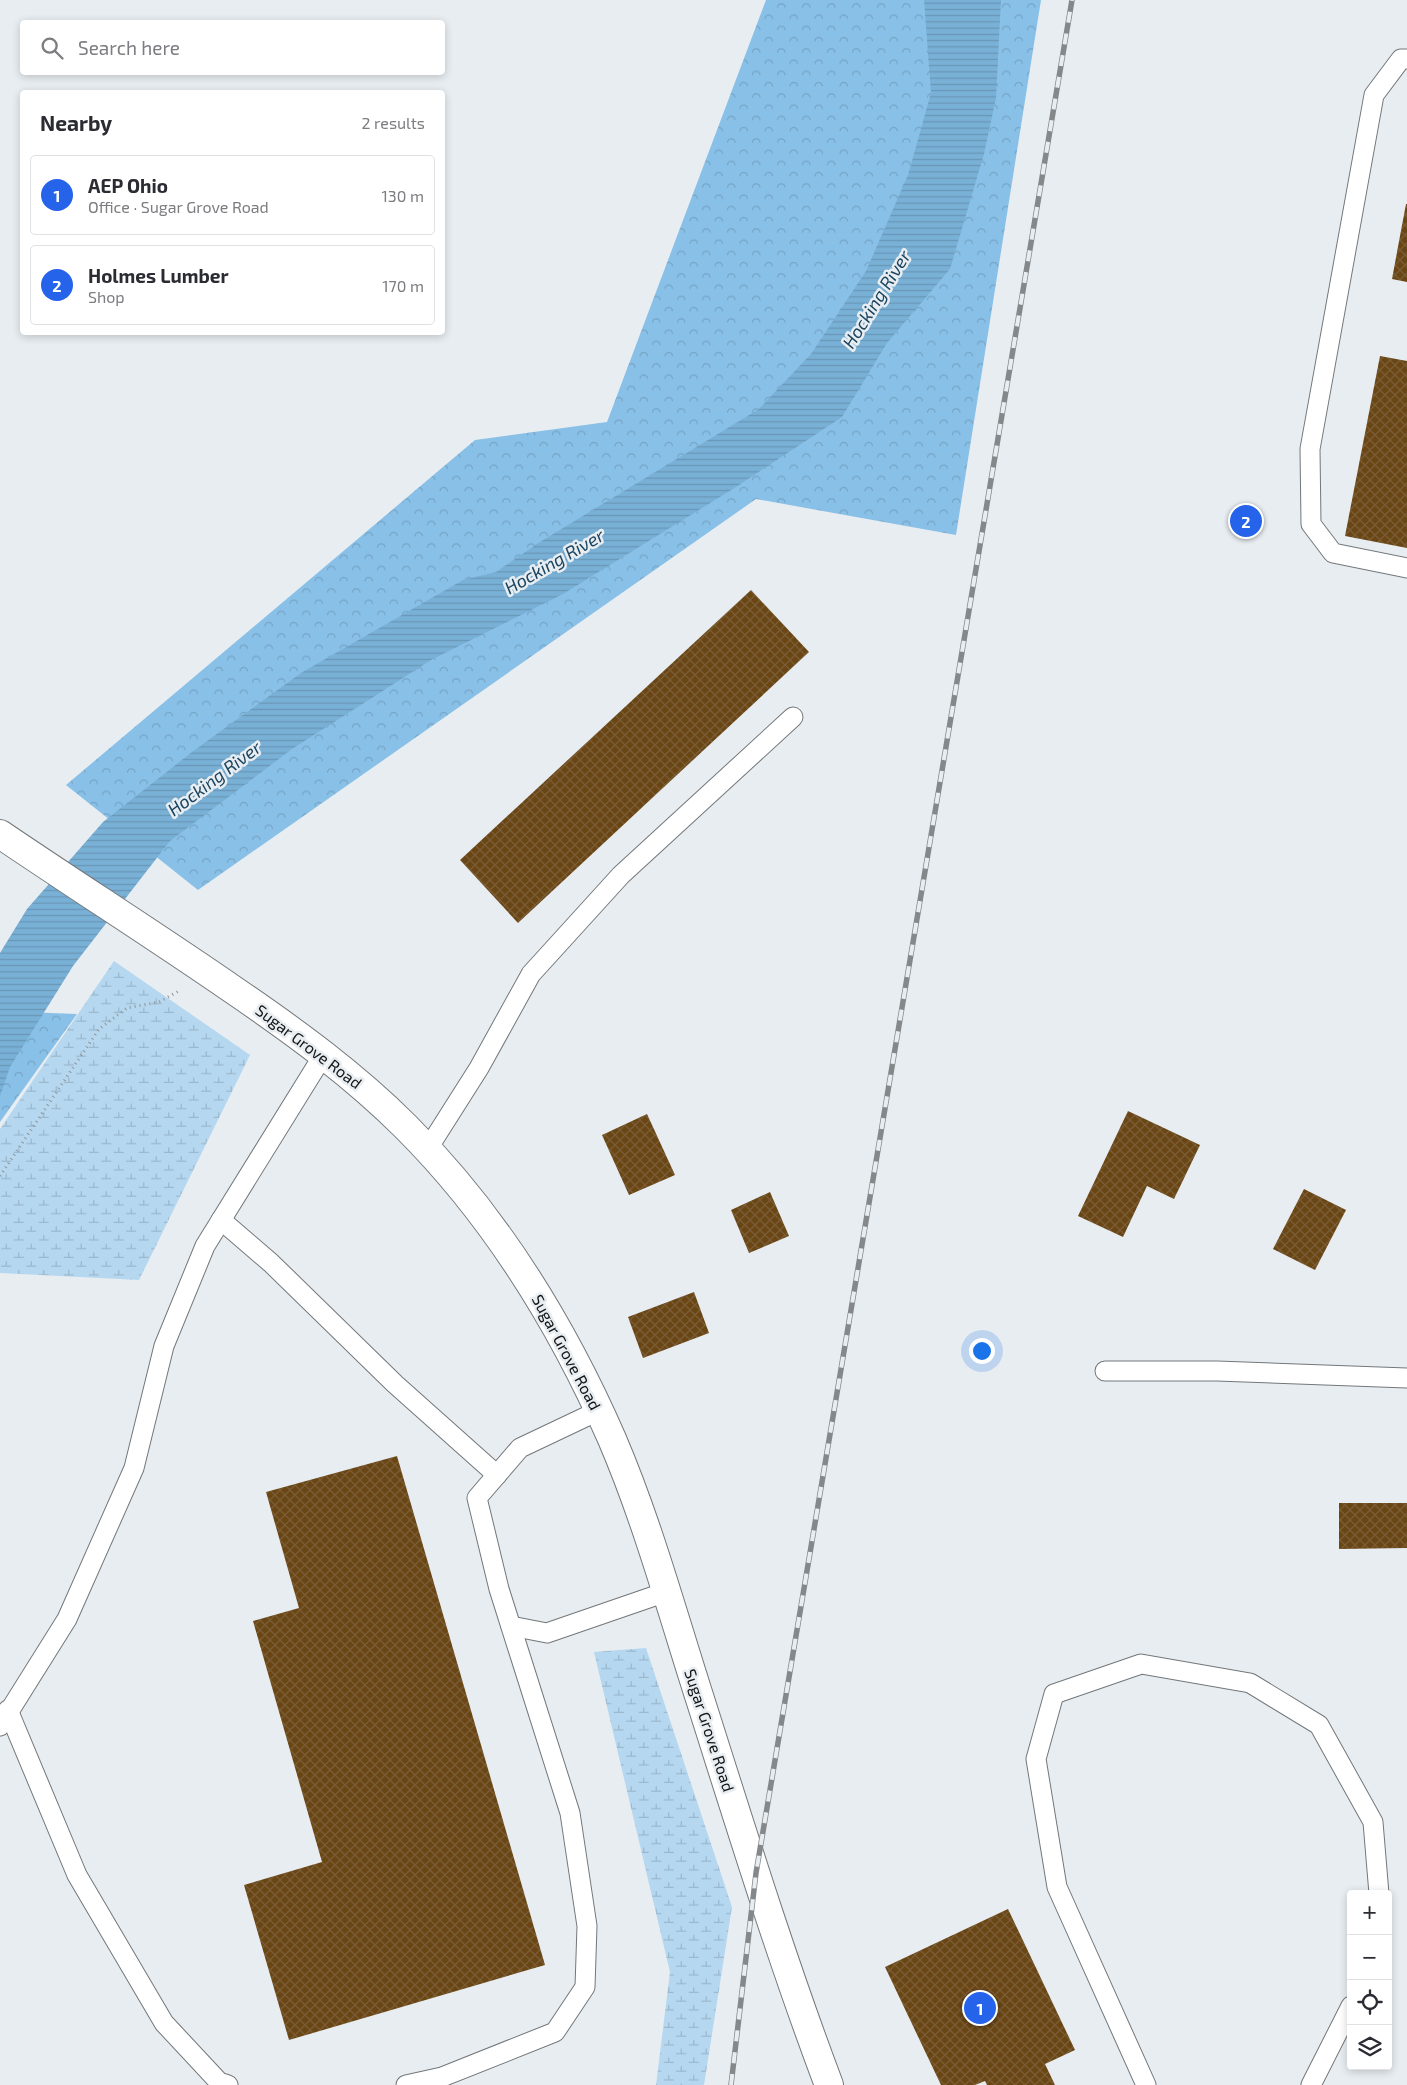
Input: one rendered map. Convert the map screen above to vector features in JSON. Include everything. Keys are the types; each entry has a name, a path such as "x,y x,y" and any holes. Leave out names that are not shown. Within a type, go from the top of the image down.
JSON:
{"street":[{"name":"Sugar Grove Road","path":"0,834 158,938 324,1054 407,1128 456,1182 505,1246 530,1283 569,1349 612,1440 644,1522 738,1820 804,2019 829,2085"}],"lane":[{"path":"1407,59 1401,59 1374,95 1310,449 1311,524 1332,553 1407,568"},
{"path":"427,1150 479,1068 531,974 621,875 793,717"},
{"path":"228,2085 219,2082 164,2023 76,1875 3,1715 67,1619 134,1468 164,1346 205,1246 324,1054"},
{"path":"221,1220 271,1262 395,1384 497,1475"},
{"path":"1105,1371 1217,1371 1407,1378"},
{"path":"406,2085 442,2076 555,2032 585,1987 587,1926 570,1813 499,1589 477,1498 520,1448 598,1411"},
{"path":"510,1626 547,1633 666,1592"},
{"path":"1146,2085 1057,1887 1036,1759 1054,1694 1141,1664 1250,1683 1319,1725 1373,1822 1379,1890"},
{"path":"1312,2085 1347,2014"}],"path":[{"path":"0,1176 99,1029 127,1008 159,1002 183,989 199,966"}],"green space":[{"path":"766,0 1041,0 956,535 756,499 198,890 66,785 475,440 607,422"},
{"path":"114,961 250,1055 139,1280 0,1273 0,1129"},
{"path":"0,1011 77,1014 0,1122"},
{"path":"646,1648 732,1907 704,2085 656,2085 670,1972 594,1652"}],"water":[{"name":"Hocking River","path":"924,0 1001,0 996,98 984,154 950,269 887,343 842,417 736,487 563,594 431,660 292,749 170,841 73,966 10,1067 0,1096 0,953 27,909 103,822 192,752 301,673 463,580 496,572 540,542 759,409 811,354 866,271 908,175 931,93"}],"building":[{"path":"1407,204 1407,282 1392,279"},
{"path":"1380,356 1407,361 1407,548 1345,536"},
{"path":"751,590 809,652 518,923 460,860"},
{"path":"1128,1111 1200,1145 1174,1199 1147,1186 1123,1237 1078,1216"},
{"path":"647,1114 675,1175 629,1195 602,1135"},
{"path":"1304,1189 1346,1210 1315,1270 1273,1249"},
{"path":"770,1192 789,1236 749,1253 731,1210"},
{"path":"694,1292 709,1333 643,1358 628,1317"},
{"path":"397,1456 545,1965 289,2040 244,1885 322,1862 253,1621 299,1608 266,1492"},
{"path":"1339,1503 1407,1503 1407,1548 1339,1549"},
{"path":"1008,1909 1075,2050 1045,2064 1055,2085 987,2085 985,2081 975,2085 941,2085 885,1967"}],"railway":[{"path":"731,2085 756,1873 1072,0"}],"place":[{"name":"Holmes Lumber","path":"1246,521"},
{"name":"AEP Ohio","path":"980,2008"}]}
